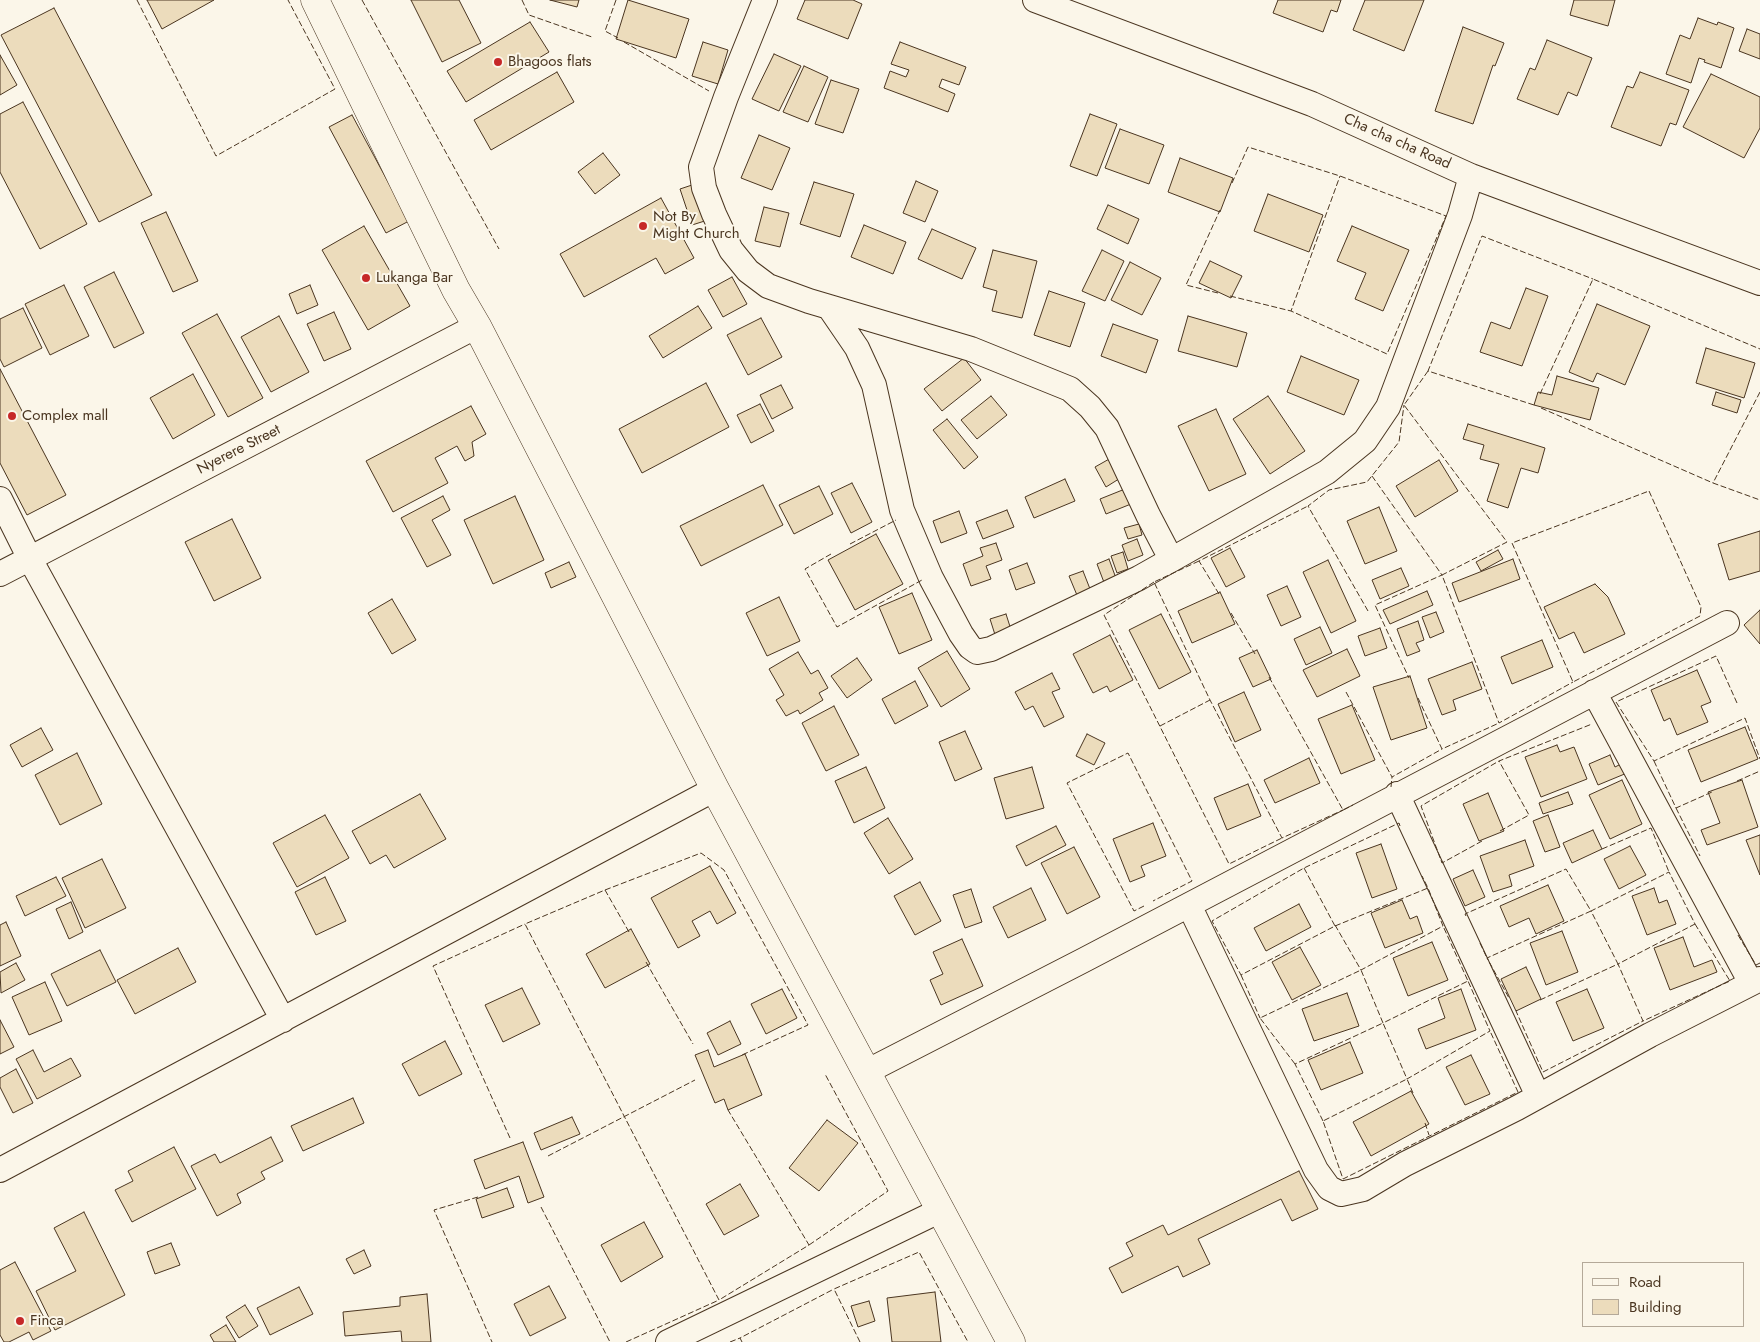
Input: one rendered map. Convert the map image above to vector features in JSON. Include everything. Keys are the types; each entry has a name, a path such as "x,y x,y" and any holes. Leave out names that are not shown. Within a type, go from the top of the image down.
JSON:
{"main road":[{"path":"315,0 456,290 477,326 715,789 1011,1342"}],"street":[{"path":"765,0 726,97 701,167 704,188 731,250 748,271 768,286 971,349 1070,390 1090,407 1107,428 1148,516 1171,559"},
{"name":"Cha cha cha Road","path":"1036,0 1312,104 1471,176 1760,283"},
{"path":"830,306 857,348 874,385 902,510 931,578 961,634 970,647 977,652 991,649 1139,578 1327,472 1366,441 1388,408 1460,215 1471,176"},
{"name":"Nyerere Street","path":"0,574 477,326"},
{"path":"0,500 30,559 283,1020"},
{"path":"866,1072 1727,623"},
{"path":"1188,905 1316,1170 1329,1188 1341,1194 1363,1189 1405,1164 1756,981 1594,692"},
{"path":"0,1170 715,789"},
{"path":"1397,794 1538,1096"},
{"path":"668,1342 941,1210"}],"building":[{"path":"147,0 214,0 162,29"},
{"path":"411,0 459,0 481,43 442,62"},
{"path":"550,0 579,0 577,7"},
{"path":"628,0 689,19 676,58 616,39"},
{"path":"805,0 853,0 862,4 848,39 797,19"},
{"path":"1278,0 1341,0 1337,12 1331,10 1323,32 1273,13"},
{"path":"1365,0 1424,0 1404,51 1353,30"},
{"path":"1574,0 1615,0 1608,26 1570,15"},
{"path":"54,8 152,195 99,222 1,35"},
{"path":"1698,18 1717,25 1718,22 1734,28 1721,68 1704,62 1705,60 1699,58 1691,83 1666,74 1680,35 1690,39"},
{"name":"Bhagoos flats","path":"530,22 549,52 466,102 447,71"},
{"path":"1463,27 1504,43 1495,66 1493,65 1473,124 1435,111"},
{"path":"1747,29 1760,34 1760,59 1739,51"},
{"path":"1547,40 1592,58 1577,96 1568,92 1558,115 1517,99 1530,68 1535,70"},
{"path":"703,42 728,50 718,84 692,76"},
{"path":"900,42 966,67 959,85 942,79 939,87 955,94 948,112 884,88 890,71 906,77 909,70 891,64"},
{"path":"774,54 801,66 779,111 752,99"},
{"path":"0,55 17,85 0,95"},
{"path":"804,66 828,77 808,122 783,112"},
{"name":"Bhagoos flats","path":"557,72 574,102 491,150 474,120"},
{"path":"1640,72 1689,90 1676,125 1670,123 1661,146 1611,127 1627,86 1633,88"},
{"path":"1711,74 1760,97 1760,128 1744,158 1683,127"},
{"path":"831,80 859,89 843,133 815,124"},
{"path":"23,102 87,224 40,249 0,172 0,114"},
{"path":"1090,114 1117,124 1097,176 1070,166"},
{"path":"352,115 409,221 386,233 329,127"},
{"path":"1120,129 1164,145 1149,184 1105,168"},
{"path":"759,135 790,148 772,190 741,178"},
{"path":"603,153 620,175 595,194 578,172"},
{"path":"1180,158 1233,178 1220,212 1168,192"},
{"path":"916,181 938,191 925,222 903,213"},
{"path":"814,182 854,194 840,237 800,224"},
{"path":"698,183 711,219 692,225 680,189"},
{"path":"1268,194 1323,215 1309,252 1254,231"},
{"name":"Not By Might Church","path":"661,198 694,258 665,274 656,258 584,297 560,254"},
{"path":"1108,205 1139,219 1128,244 1097,229"},
{"path":"764,207 789,213 780,247 755,241"},
{"path":"166,212 198,281 173,292 141,223"},
{"path":"864,225 906,242 893,274 851,257"},
{"name":"Lukanga Bar","path":"364,226 410,306 368,330 322,250"},
{"path":"1352,226 1409,250 1383,311 1355,299 1366,273 1337,261"},
{"path":"932,229 976,248 962,279 918,259"},
{"path":"993,250 1037,261 1022,318 992,311 997,291 983,287"},
{"path":"1102,250 1124,261 1105,301 1082,291"},
{"path":"1210,261 1242,276 1231,298 1199,283"},
{"path":"1130,262 1161,278 1142,315 1111,300"},
{"path":"114,272 144,333 114,348 84,287"},
{"path":"732,277 747,304 723,317 708,290"},
{"path":"64,285 89,336 50,355 25,304"},
{"path":"310,285 318,305 297,314 289,294"},
{"path":"1526,288 1548,296 1522,366 1480,352 1491,322 1510,329"},
{"path":"1049,291 1085,303 1070,347 1034,335"},
{"path":"1597,304 1650,326 1625,385 1597,373 1593,382 1569,372"},
{"path":"698,306 712,328 663,358 649,336"},
{"path":"23,308 42,348 4,367 0,359 0,319"},
{"path":"334,312 351,349 324,361 307,324"},
{"path":"217,314 263,398 228,417 182,333"},
{"path":"279,316 309,372 271,392 241,337"},
{"path":"1188,316 1247,333 1237,367 1178,351"},
{"path":"761,318 782,357 748,375 727,335"},
{"path":"1113,324 1158,340 1146,373 1101,356"},
{"path":"1706,348 1755,363 1744,398 1696,383"},
{"path":"1301,356 1359,380 1344,415 1287,392"},
{"path":"964,358 981,380 942,411 924,389"},
{"name":"Complex mall","path":"0,369 66,495 27,515 0,463"},
{"path":"193,374 215,415 173,439 150,398"},
{"path":"1557,376 1599,388 1590,420 1534,405 1538,392 1552,395"},
{"path":"706,383 729,427 642,473 619,429"},
{"path":"781,385 793,408 772,419 760,395"},
{"path":"1716,392 1741,400 1737,413 1712,405"},
{"path":"991,396 1007,415 977,439 961,420"},
{"path":"1268,396 1305,451 1270,474 1233,419"},
{"path":"760,404 774,431 751,443 737,415"},
{"path":"471,406 486,434 472,442 474,456 465,461 457,446 435,458 448,483 393,512 366,461"},
{"path":"1216,409 1246,474 1209,491 1178,426"},
{"path":"947,419 978,457 964,469 933,430"},
{"path":"1468,424 1545,448 1538,473 1521,468 1508,508 1487,501 1499,464 1480,459 1484,445 1463,439"},
{"path":"1111,458 1122,477 1106,487 1095,467"},
{"path":"1439,460 1458,491 1415,517 1396,486"},
{"path":"1065,479 1075,501 1034,518 1025,497"},
{"path":"852,483 872,522 851,533 831,493"},
{"path":"763,485 783,525 701,566 680,526"},
{"path":"819,486 833,514 794,534 779,505"},
{"path":"1125,489 1131,504 1106,514 1100,499"},
{"path":"443,496 450,510 432,520 451,555 427,567 401,518"},
{"path":"515,496 544,560 493,584 464,520"},
{"path":"1379,507 1397,551 1365,564 1347,521"},
{"path":"1007,510 1014,527 983,539 976,522"},
{"path":"959,511 967,533 941,543 933,521"},
{"path":"232,519 261,578 214,601 185,542"},
{"path":"1139,524 1142,535 1128,539 1124,528"},
{"path":"1760,531 1760,571 1729,580 1718,544"},
{"path":"876,534 903,584 855,610 828,560"},
{"path":"1137,539 1143,555 1128,561 1122,545"},
{"path":"996,543 1002,560 986,566 991,579 971,586 963,564 983,556 980,548"},
{"path":"1230,548 1245,577 1226,587 1211,558"},
{"path":"1498,550 1503,559 1481,571 1476,562"},
{"path":"1123,552 1128,569 1117,573 1111,556"},
{"path":"1109,559 1117,581 1105,585 1097,564"},
{"path":"1513,559 1520,579 1459,602 1452,583"},
{"path":"1328,560 1356,621 1331,633 1303,572"},
{"path":"569,562 576,577 551,588 545,573"},
{"path":"1027,563 1035,583 1016,590 1009,570"},
{"path":"1401,568 1409,586 1380,599 1372,580"},
{"path":"1083,571 1092,594 1079,600 1069,576"},
{"path":"1595,584 1608,597 1625,634 1584,653 1574,632 1559,639 1544,607"},
{"path":"1287,586 1301,617 1281,626 1267,595"},
{"path":"1427,591 1433,605 1390,624 1383,610"},
{"path":"1220,592 1235,624 1192,643 1178,611"},
{"path":"912,593 932,640 899,654 879,607"},
{"path":"779,597 800,641 767,656 746,613"},
{"path":"392,599 416,640 392,654 368,613"},
{"path":"1760,610 1760,644 1744,625"},
{"path":"1436,612 1444,632 1430,638 1422,617"},
{"path":"1006,614 1013,636 997,641 990,619"},
{"path":"1161,614 1191,672 1159,689 1129,630"},
{"path":"1418,621 1424,640 1416,643 1420,651 1407,656 1397,629"},
{"path":"1320,627 1332,653 1306,665 1294,639"},
{"path":"1380,628 1387,648 1365,656 1358,636"},
{"path":"1110,635 1133,680 1110,692 1107,686 1093,693 1073,654"},
{"path":"1542,640 1553,667 1512,684 1501,657"},
{"path":"1347,649 1360,676 1317,697 1303,670"},
{"path":"1257,650 1271,679 1253,687 1239,658"},
{"path":"947,651 970,689 941,707 918,668"},
{"path":"798,652 811,674 818,670 828,688 819,693 823,700 800,714 798,710 786,716 776,700 784,695 769,669"},
{"path":"857,658 872,680 847,698 831,676"},
{"path":"1472,662 1482,689 1453,700 1456,710 1442,715 1428,679"},
{"path":"1697,670 1711,702 1701,706 1708,722 1677,735 1670,718 1664,721 1651,690"},
{"path":"1052,673 1060,689 1052,692 1064,717 1044,727 1033,706 1025,710 1015,692"},
{"path":"1410,676 1427,728 1391,740 1373,687"},
{"path":"915,681 928,706 895,724 882,699"},
{"path":"1244,692 1261,730 1235,742 1218,704"},
{"path":"1352,705 1375,760 1341,774 1318,719"},
{"path":"834,706 859,755 826,771 802,723"},
{"path":"1745,727 1758,759 1701,782 1688,750"},
{"path":"41,728 53,750 22,767 10,745"},
{"path":"965,731 982,769 955,781 939,742"},
{"path":"1087,734 1105,743 1094,765 1076,756"},
{"path":"1557,745 1560,752 1574,747 1587,779 1541,797 1525,757"},
{"path":"77,753 102,804 60,825 35,775"},
{"path":"1610,755 1615,767 1623,763 1627,773 1598,785 1589,764"},
{"path":"1309,758 1320,783 1275,803 1264,780"},
{"path":"866,767 885,808 854,823 835,781"},
{"path":"1032,767 1044,808 1006,819 994,778"},
{"path":"1622,780 1642,824 1610,839 1589,795"},
{"path":"1742,780 1758,827 1707,845 1701,830 1720,823 1708,792"},
{"path":"1248,784 1261,816 1227,830 1214,798"},
{"path":"1568,792 1573,804 1543,814 1539,803"},
{"path":"1488,793 1504,831 1479,841 1463,804"},
{"path":"420,794 446,839 394,868 386,855 370,864 352,831"},
{"path":"325,815 349,858 297,887 273,843"},
{"path":"1548,815 1560,847 1545,852 1533,821"},
{"path":"888,818 913,859 889,874 864,833"},
{"path":"1153,823 1166,856 1141,866 1145,876 1130,882 1113,839"},
{"path":"1056,826 1066,845 1026,866 1016,846"},
{"path":"1593,830 1602,849 1572,863 1563,843"},
{"path":"1760,835 1760,875 1746,840"},
{"path":"1525,840 1534,866 1509,875 1512,886 1493,892 1480,856"},
{"path":"1381,844 1397,889 1372,898 1356,853"},
{"path":"1630,846 1646,875 1619,889 1604,859"},
{"path":"1074,847 1100,897 1067,914 1041,863"},
{"path":"102,859 126,908 85,928 62,878"},
{"path":"710,866 736,913 717,924 710,911 692,921 700,936 678,948 651,898"},
{"path":"1473,870 1485,897 1465,906 1453,879"},
{"path":"56,877 66,896 25,916 16,896"},
{"path":"325,877 346,921 316,935 295,892"},
{"path":"920,882 941,921 915,935 894,896"},
{"path":"1548,885 1564,921 1536,934 1529,918 1509,927 1500,906"},
{"path":"1031,888 1046,920 1008,938 993,907"},
{"path":"1654,888 1659,903 1667,900 1676,924 1647,935 1632,896"},
{"path":"971,889 982,922 965,928 953,895"},
{"path":"1402,900 1410,919 1417,916 1423,933 1385,948 1371,913"},
{"path":"71,902 83,932 69,939 56,909"},
{"path":"1299,904 1311,927 1266,951 1254,928"},
{"path":"6,922 21,956 0,966 0,925"},
{"path":"631,929 650,964 605,988 586,954"},
{"path":"1562,931 1578,972 1546,985 1530,943"},
{"path":"1683,937 1694,967 1712,960 1717,972 1670,990 1654,948"},
{"path":"962,939 983,986 941,1005 930,980 943,974 933,952"},
{"path":"1432,942 1448,980 1408,996 1393,958"},
{"path":"1300,947 1321,985 1292,1000 1272,962"},
{"path":"178,948 196,982 135,1014 117,980"},
{"path":"100,950 116,982 67,1006 51,974"},
{"path":"16,963 25,980 1,993 0,972"},
{"path":"1526,967 1541,999 1516,1011 1501,979"},
{"path":"45,982 62,1021 29,1035 12,997"},
{"path":"522,988 540,1024 503,1042 485,1005"},
{"path":"782,989 797,1018 766,1034 751,1004"},
{"path":"1461,989 1476,1030 1426,1049 1418,1029 1445,1018 1438,998"},
{"path":"1587,989 1604,1028 1573,1041 1556,1002"},
{"path":"1347,993 1359,1026 1314,1041 1302,1009"},
{"path":"0,1020 14,1047 0,1054"},
{"path":"730,1021 741,1044 718,1055 707,1033"},
{"path":"445,1041 462,1074 419,1096 402,1064"},
{"path":"1350,1042 1363,1073 1321,1090 1308,1060"},
{"path":"33,1050 44,1072 71,1058 81,1076 37,1099 16,1059"},
{"path":"708,1050 714,1067 745,1054 762,1095 728,1110 724,1099 715,1103 695,1055"},
{"path":"1471,1055 1490,1094 1465,1105 1446,1067"},
{"path":"16,1069 33,1103 13,1113 0,1087 0,1078"},
{"path":"1411,1091 1429,1124 1371,1156 1353,1122"},
{"path":"353,1098 364,1123 303,1151 291,1126"},
{"path":"572,1117 580,1134 541,1150 534,1133"},
{"path":"827,1120 858,1143 819,1191 789,1168"},
{"path":"271,1137 283,1161 261,1172 265,1179 237,1194 241,1203 217,1216 191,1166 215,1154 220,1163"},
{"path":"523,1142 544,1197 528,1203 519,1176 485,1189 474,1160"},
{"path":"174,1147 196,1189 132,1222 115,1190 133,1181 128,1171"},
{"path":"1299,1171 1318,1209 1292,1221 1281,1199 1198,1239 1210,1264 1183,1277 1178,1266 1122,1293 1109,1268 1133,1256 1126,1243 1163,1225 1168,1235"},
{"path":"740,1184 759,1216 724,1235 706,1204"},
{"path":"507,1188 514,1207 482,1218 476,1199"},
{"path":"84,1212 125,1295 55,1330 36,1291 76,1271 54,1228"},
{"path":"644,1222 663,1257 621,1282 601,1245"},
{"path":"171,1243 180,1265 155,1274 147,1252"},
{"path":"364,1250 371,1266 354,1274 346,1259"},
{"path":"15,1262 51,1331 33,1340 29,1332 9,1342 4,1342 0,1335 0,1270"},
{"path":"549,1286 566,1318 530,1336 514,1304"},
{"path":"299,1287 313,1314 270,1335 257,1308"},
{"path":"935,1292 941,1342 892,1342 887,1298"},
{"path":"427,1294 431,1342 402,1342 401,1331 345,1336 343,1312 400,1306 400,1297"},
{"path":"869,1301 875,1321 858,1327 851,1306"},
{"path":"245,1305 258,1326 239,1338 226,1317"},
{"path":"226,1325 236,1342 214,1342 210,1335"}],"fence":[{"path":"137,0 216,156 335,89 288,0"},
{"path":"362,0 499,249"},
{"path":"522,0 529,15 592,37"},
{"path":"616,0 605,31 618,38"},
{"path":"624,42 709,91"},
{"path":"1232,183 1248,147 1340,176 1446,216 1387,354 1291,311 1340,176"},
{"path":"1218,293 1186,285 1220,210"},
{"path":"1534,405 1428,371 1482,236 1593,279"},
{"path":"1540,394 1593,279 1760,349"},
{"path":"1230,296 1291,311"},
{"path":"1428,371 1404,405 1507,542 1442,575 1499,723 1573,682"},
{"path":"1760,392 1713,483 1760,500"},
{"path":"1368,611 1308,506 1329,490 1367,482 1399,442 1404,405"},
{"path":"1541,408 1713,483"},
{"path":"1372,476 1442,575 1375,605 1409,678"},
{"path":"1649,491 1701,607 1700,616 1573,682 1512,543 1649,491"},
{"path":"1219,594 1199,561 1308,506"},
{"path":"850,544 896,520"},
{"path":"831,554 805,569 837,627 922,580"},
{"path":"1199,561 1154,582 1210,700 1282,838 1343,810"},
{"path":"1154,582 1104,615 1229,864 1282,838"},
{"path":"1231,613 1255,654"},
{"path":"1737,703 1716,656 1616,702 1654,761 1745,718 1760,759"},
{"path":"1269,677 1343,810 1353,805"},
{"path":"1346,692 1392,777 1442,749"},
{"path":"1418,698 1442,749 1499,723"},
{"path":"1160,726 1210,700"},
{"path":"1500,831 1529,815 1499,761 1592,724"},
{"path":"1144,906 1134,911 1067,783 1128,753 1192,881 1153,901"},
{"path":"1482,841 1442,863 1421,806 1499,761"},
{"path":"1654,761 1676,808 1712,792"},
{"path":"1737,781 1760,771"},
{"path":"1391,787 1392,777"},
{"path":"1676,808 1700,856"},
{"path":"1304,868 1335,926 1241,975 1212,921 1304,868 1399,823 1400,826"},
{"path":"1602,849 1651,828 1669,872"},
{"path":"605,890 701,853 724,870 808,1025 742,1055"},
{"path":"1466,916 1465,914 1566,869 1591,911 1487,958 1509,998"},
{"path":"1540,1000 1618,964 1591,911 1669,872 1695,924"},
{"path":"1335,926 1428,888 1422,876"},
{"path":"1335,925 1361,970 1443,926 1428,888"},
{"path":"629,932 605,890 525,924 719,1300 809,1245 728,1110"},
{"path":"510,1138 433,966 525,924"},
{"path":"1695,924 1730,981 1643,1021 1618,964 1695,924"},
{"path":"1295,1064 1260,1018 1361,970 1383,1023 1468,981 1443,926"},
{"path":"1738,935 1756,965 1760,963"},
{"path":"1480,943 1487,958"},
{"path":"646,962 693,1044"},
{"path":"1241,975 1260,1018"},
{"path":"1323,1121 1295,1064 1383,1023 1407,1079 1490,1031 1468,981"},
{"path":"1517,1010 1543,1072 1643,1021"},
{"path":"1413,1093 1407,1079 1323,1121 1343,1179 1518,1092 1490,1031"},
{"path":"809,1245 888,1191 825,1074"},
{"path":"548,1156 695,1080"},
{"path":"1425,1123 1429,1135"},
{"path":"478,1197 434,1210 492,1342"},
{"path":"541,1207 610,1342"},
{"path":"860,1342 834,1289 919,1252 968,1342"},
{"path":"742,1342 740,1338 834,1289"},
{"path":"626,1342 719,1300"},
{"path":"730,1342 740,1338"}],"place":[{"name":"Bhagoos flats","path":"498,62"},
{"name":"Not By Might Church","path":"643,226"},
{"name":"Lukanga Bar","path":"366,278"},
{"name":"Complex mall","path":"12,416"},
{"name":"Finca","path":"20,1321"}]}
